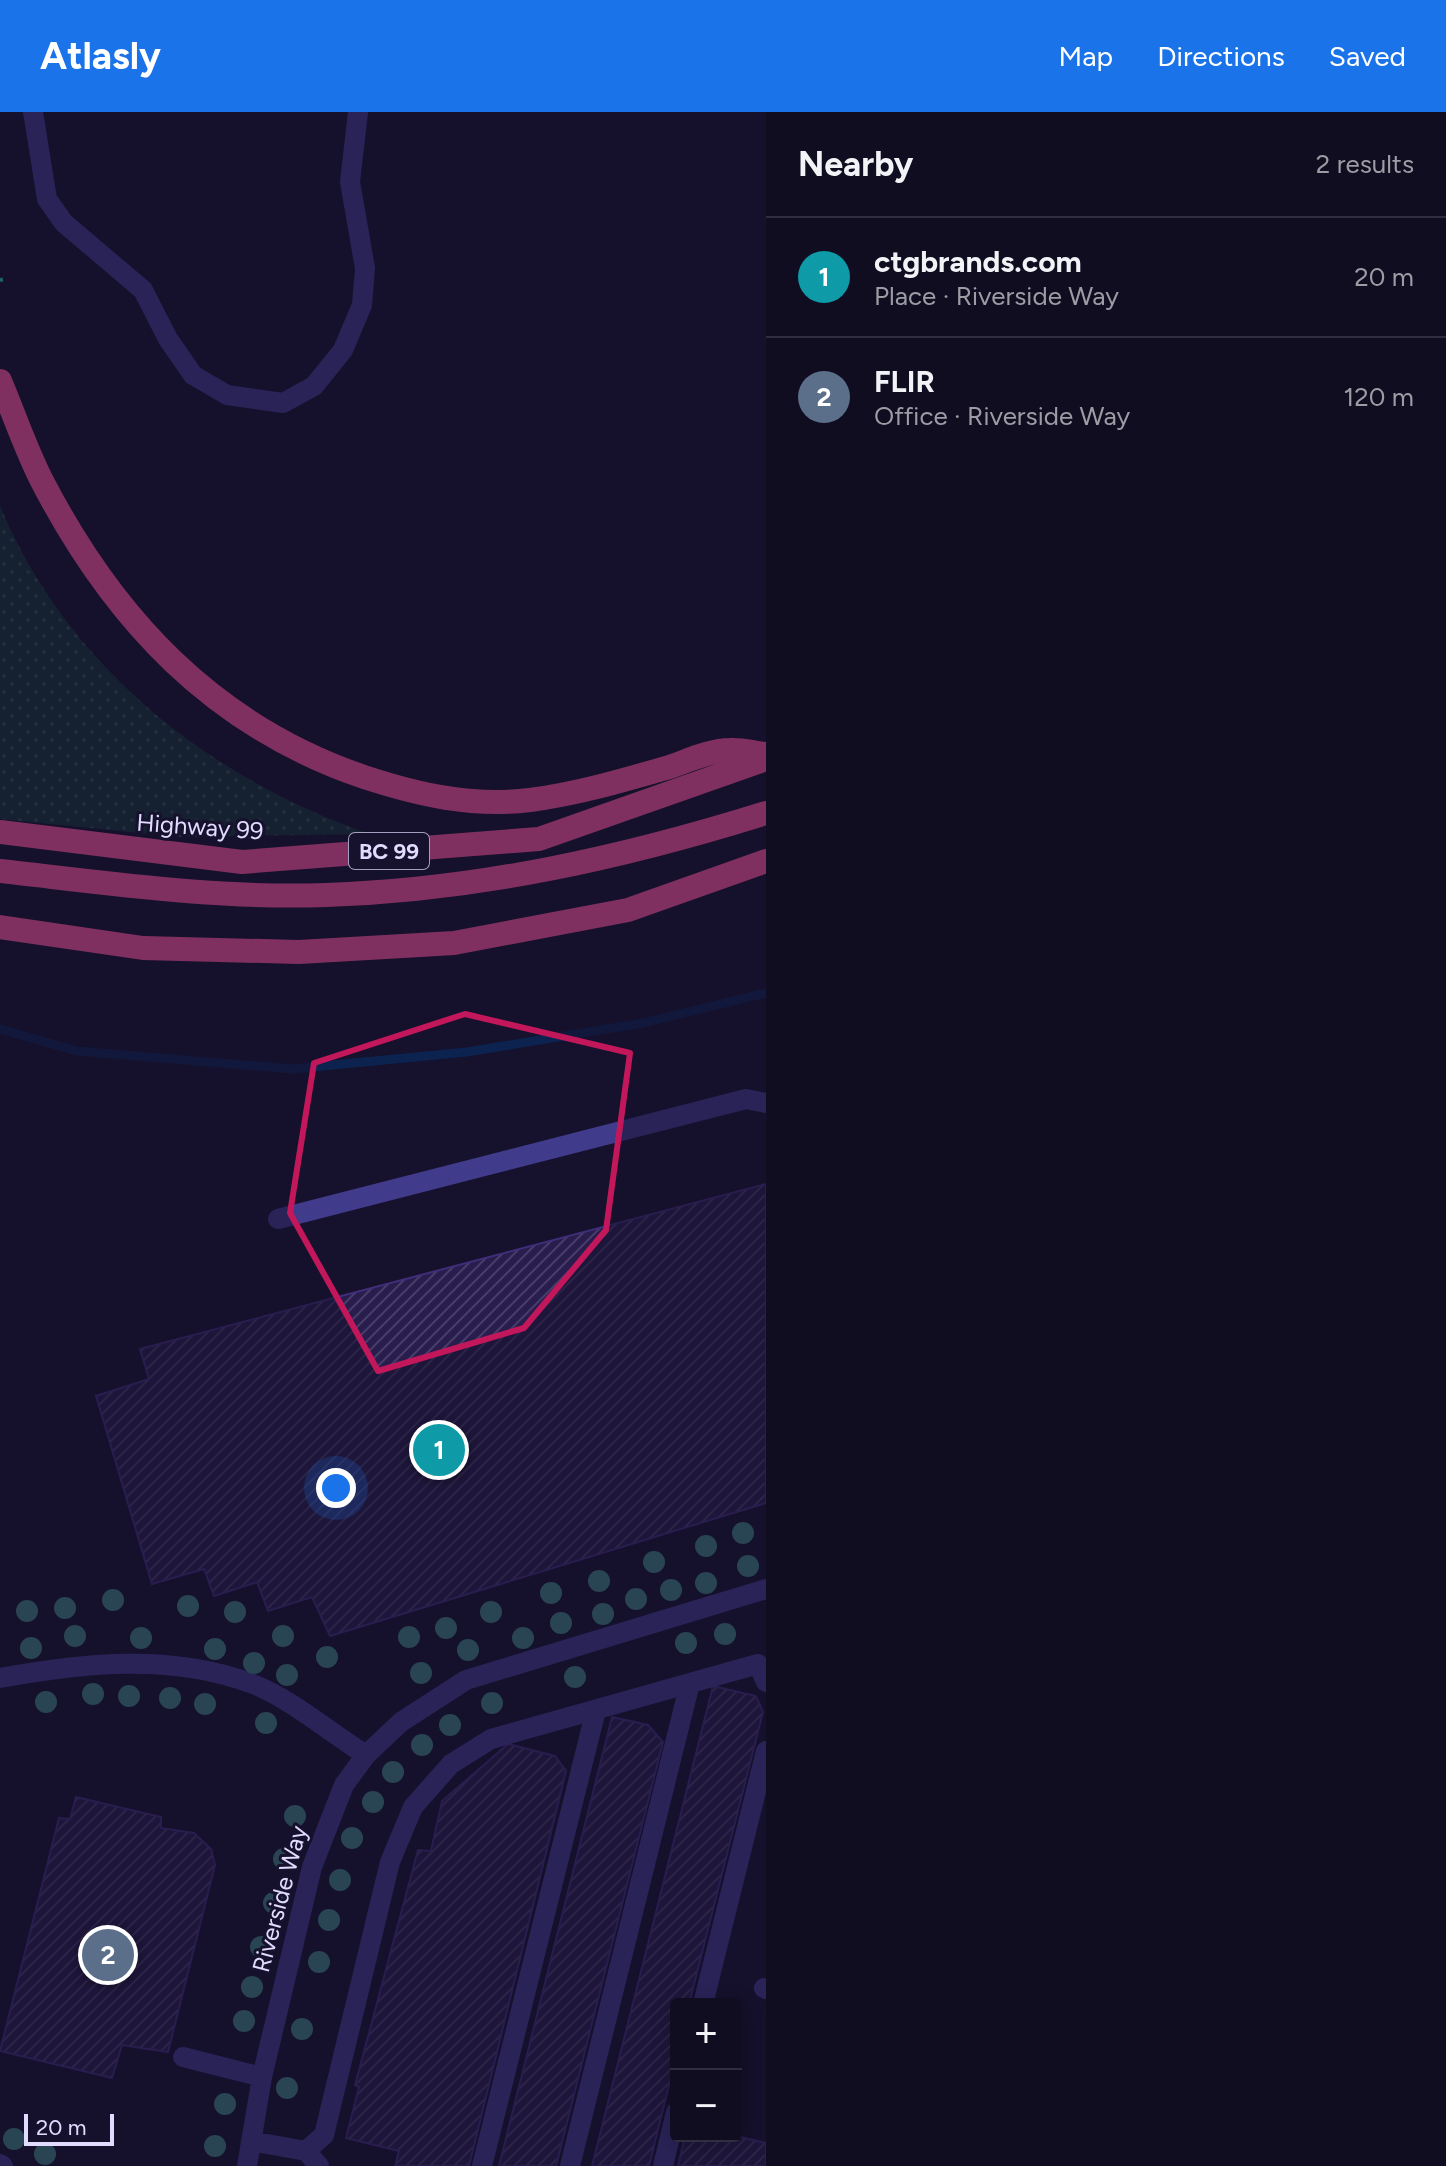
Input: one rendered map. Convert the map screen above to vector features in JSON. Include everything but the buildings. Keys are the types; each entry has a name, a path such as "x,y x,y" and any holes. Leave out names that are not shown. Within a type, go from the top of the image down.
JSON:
{"highway":[{"path":"0,381 41,480 89,562 129,616 173,664 231,710 297,752 405,791 461,803 529,800 608,785 728,749 766,757"},
{"name":"Highway 99","path":"0,832 27,839 242,862 539,839 766,757"},
{"path":"0,871 222,892 325,895 441,887 568,868 676,841 766,813"},
{"path":"0,927 143,948 299,952 454,943 628,910 766,861"}],"street":[{"path":"33,112 45,170 47,199 64,223 143,290 168,339 193,375 227,395 283,403 314,386 343,350 362,305 365,268 350,182 358,112"},
{"path":"278,1219 746,1099 766,1103"},
{"name":"Riverside Way","path":"247,2166 262,2077 312,1867 326,1822 344,1785 366,1755 401,1722 466,1680 766,1589"},
{"path":"0,1678 93,1663 160,1666 209,1673 253,1684 366,1755"},
{"path":"251,2141 313,2159 324,2135 390,1862 413,1807 451,1764 491,1739 758,1664 766,1682"},
{"path":"570,2166 690,1683"},
{"path":"482,2166 596,1710"},
{"path":"704,1998 766,1751"},
{"path":"183,2057 262,2077"},
{"path":"663,2166 670,2137"}],"highlighted area":[{"path":"465,1014 630,1053 606,1230 524,1328 378,1371 290,1213 314,1063"}],"green space":[{"path":"0,506 29,564 63,617 104,666 150,709 200,748 254,782 370,834 180,837 0,819"}],"waterway":[{"path":"0,1029 77,1051 292,1069 467,1052 643,1023 766,993"}],"place":[{"name":"ctgbrands.com","path":"439,1450"},
{"name":"FLIR","path":"108,1955"}]}
